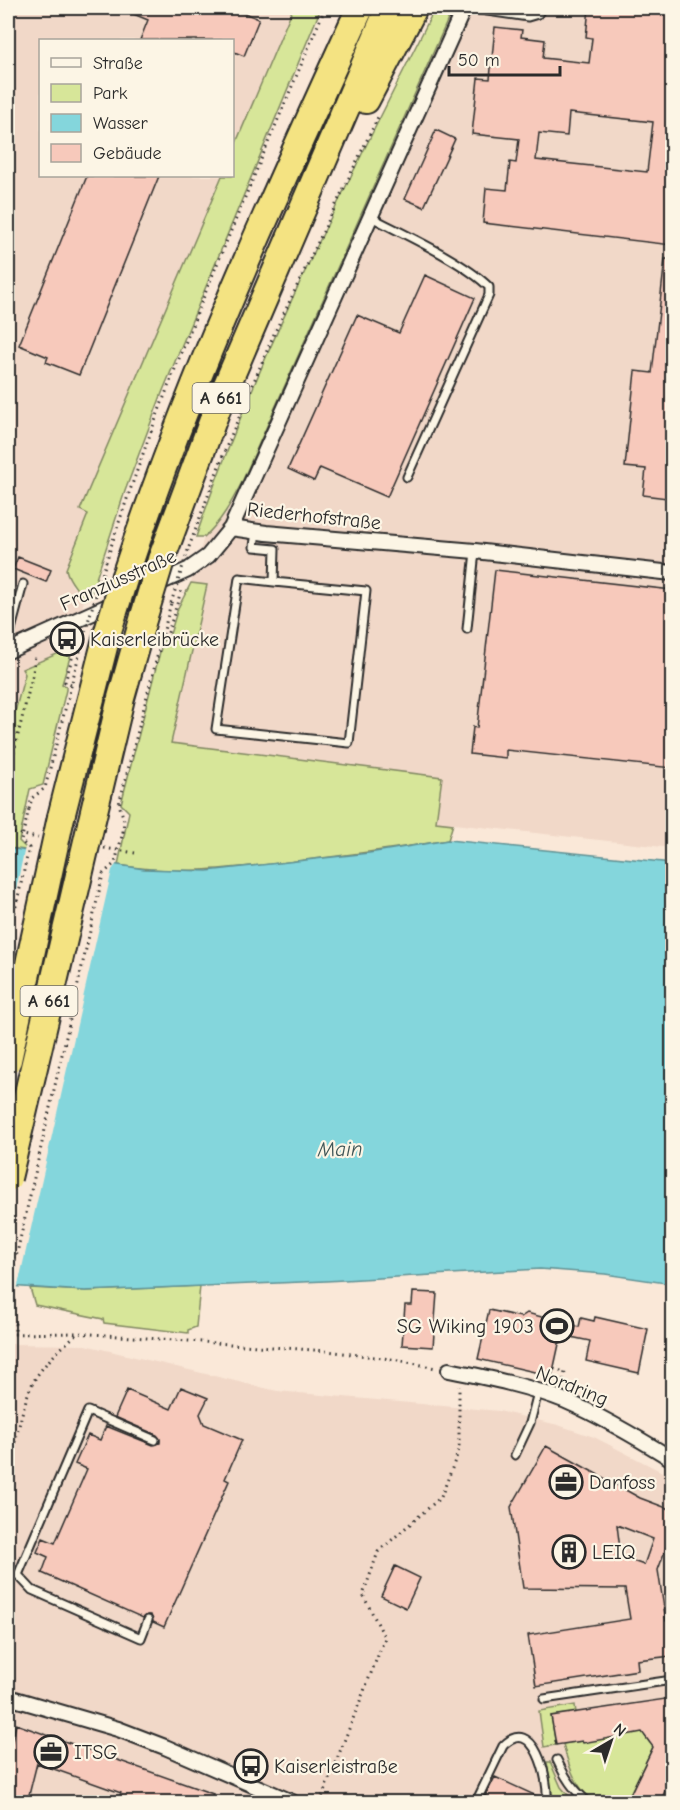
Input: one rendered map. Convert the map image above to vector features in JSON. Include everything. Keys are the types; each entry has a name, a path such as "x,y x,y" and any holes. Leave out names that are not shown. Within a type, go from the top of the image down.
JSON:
{"highway":[{"path":"313,111 341,8"},
{"name":"A 661","path":"8,1060 61,817 108,631 152,495 186,404 256,238 360,8"},
{"name":"A 661","path":"8,1178 121,698 161,560 219,401 389,8"},
{"path":"289,240 339,153 414,8"}],"street":[{"name":"Riederhofstraße","path":"465,8 231,528 476,551 672,573"},
{"name":"Franziusstraße","path":"8,650 188,570 208,556 231,528"},
{"name":"Nordring","path":"454,1371 514,1384 559,1399 621,1428 672,1459"},
{"path":"8,1697 118,1729 165,1747 291,1803"}],"lane":[{"path":"465,8 528,17 538,14 542,8"},
{"path":"371,217 452,261 481,279 489,287 489,296 407,477"},
{"path":"256,531 254,547 275,549 274,582"},
{"path":"467,629 476,551"},
{"path":"239,578 274,582 366,591 349,743 216,729 239,578"},
{"path":"8,650 9,637 23,584"},
{"path":"515,1455 530,1423 538,1392"},
{"path":"18,1575 88,1411 155,1440"},
{"path":"8,1575 18,1575 32,1590 141,1638 148,1620"},
{"path":"544,1699 672,1680"},
{"path":"476,1803 503,1746 507,1741 520,1738 534,1746 539,1756 548,1792 547,1801"},
{"path":"557,1760 565,1778 588,1803"}],"path":[{"path":"8,942 29,848 21,841 32,798 45,788 97,591 134,480 164,399 325,8"},
{"path":"15,1334 15,1324 8,1323 15,1297 9,1288 103,873 115,863 123,832 124,820 118,804 171,603 225,450 274,334 381,112"},
{"path":"161,638 166,639 175,607"},
{"path":"8,776 33,673 36,638"},
{"path":"71,684 65,682 76,645"},
{"path":"8,1484 22,1418 33,1382 43,1367 77,1333"},
{"path":"8,1334 77,1333 327,1351 398,1360 454,1371 459,1450 441,1497 378,1552 363,1595 386,1638 320,1803"},
{"path":"554,1369 565,1372 559,1399"}],"shaded area":[{"path":"8,8 293,8 234,148 234,39 39,39 39,177 222,177 80,510 88,514 66,569 72,586 84,600 73,647 22,669 25,674 8,738"},
{"path":"453,8 672,8 672,848 436,822 442,777 171,743 207,586 191,583 204,537 212,529 241,484"},
{"path":"8,1344 85,1345 277,1391 499,1411 558,1425 594,1437 672,1477 672,1802 8,1802"}],"green space":[{"path":"293,8 321,8 162,393 125,491 90,597 84,600 69,578 66,569 88,514 80,510 222,177 234,177 234,148"},
{"path":"435,8 453,8 241,484 216,525 204,537 196,537 247,401 276,334 338,202"},
{"path":"191,583 207,585 171,743 442,777 436,822 453,824 448,840 348,855 223,869 162,870 118,865 129,812 121,804 163,640 168,641 178,608"},
{"path":"73,647 62,684 66,686 66,690 43,785 30,789 19,841 26,850 8,848 8,738 25,674 22,669"},
{"path":"200,1286 196,1327 188,1330 188,1333 104,1323 103,1319 35,1305 30,1288 86,1291"},
{"path":"575,1705 576,1713 551,1716 556,1745 544,1747 539,1711"},
{"path":"646,1731 645,1736 650,1743 655,1743 628,1802 602,1803 585,1793 575,1778 563,1744"},
{"path":"547,1762 550,1762 561,1787 574,1802 553,1802"}],"water":[{"name":"Main","path":"448,840 672,863 672,1284 605,1274 540,1269 85,1291 8,1286 8,848 144,869 207,871 369,853"}],"pier":[{"path":"25,847 118,862 112,870 17,1290 8,1289 8,927"}],"building":[{"path":"119,8 232,8 259,19 244,56 234,52 234,39 140,39 148,20"},
{"path":"589,8 672,8 672,245 483,223 486,188 507,190 510,162 516,163 519,139 472,134 478,78 490,79 495,27 522,30 521,37 545,40 543,58 589,63 592,38 586,37","holes":["569,113 653,122 647,172 536,160 539,133 567,136"]},
{"path":"436,130 455,139 424,207 405,199"},
{"path":"87,177 159,177 79,375 46,362 48,357 19,345"},
{"path":"665,259 672,259 672,491 668,491 667,498 643,495 646,469 625,467 635,371 652,373"},
{"path":"425,275 475,298 387,497 320,468 314,481 288,469 357,315 399,333"},
{"path":"18,557 51,570 46,582 13,569"},
{"path":"495,570 672,590 672,768 506,750 506,758 470,754 473,727 477,728"},
{"path":"413,1292 437,1293 433,1347 402,1345 405,1305 412,1305"},
{"path":"489,1310 521,1317 527,1313 579,1327 581,1318 594,1321 595,1317 648,1329 639,1373 586,1361 590,1341 561,1335 552,1376 478,1359"},
{"path":"181,1387 208,1398 200,1414 204,1424 242,1440 225,1479 229,1481 164,1627 153,1622 151,1615 143,1618 42,1573 48,1557 37,1552 43,1538 55,1543 87,1469 75,1464 88,1435 100,1440 106,1426 153,1445 160,1443 157,1435 115,1417 127,1390 171,1409"},
{"name":"LEIQ","path":"546,1446 640,1498 672,1510 672,1547 667,1545 658,1570 666,1621 672,1620 672,1656 637,1660 638,1670 536,1686 528,1635 630,1619 625,1589 523,1588 511,1507","holes":["617,1525 653,1539 644,1565 621,1557"]},
{"path":"395,1566 420,1578 406,1608 381,1596"},
{"path":"672,1698 672,1774 660,1803 626,1803 653,1747 642,1732 583,1743 582,1741 556,1745 551,1716"},
{"path":"16,1724 213,1794 207,1803 117,1803 121,1793 37,1763 27,1803 8,1803 8,1759"},
{"path":"495,1777 541,1798 542,1803 482,1803"}],"place":[{"name":"Kaiserleibrücke","path":"67,639"},
{"name":"SG Wiking 1903","path":"557,1326"},
{"name":"Danfoss","path":"566,1482"},
{"name":"LEIQ","path":"569,1552"},
{"name":"ITSG","path":"51,1752"},
{"name":"Kaiserleistraße","path":"251,1766"}]}
